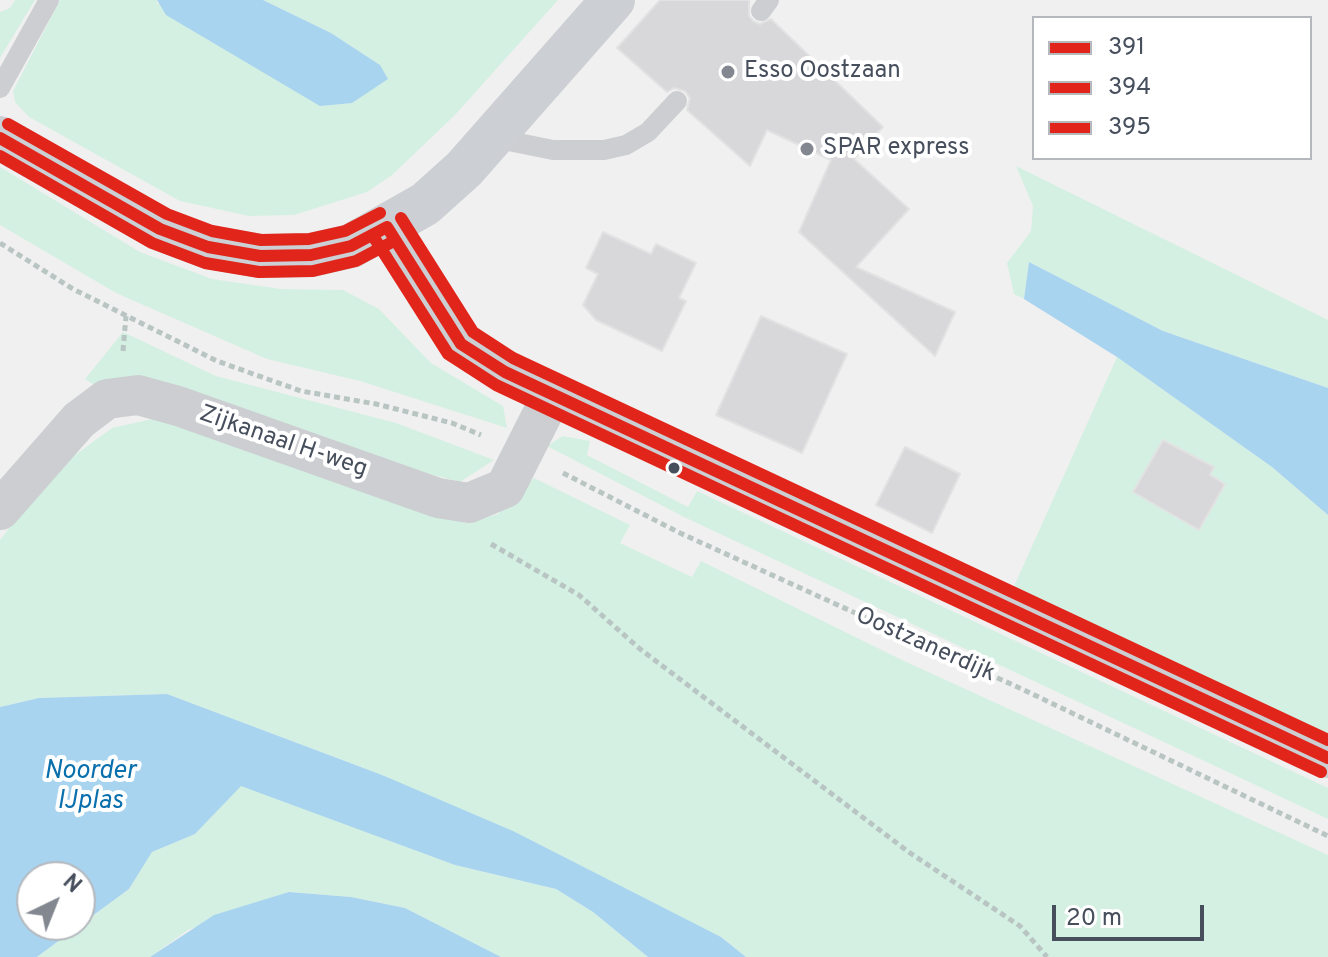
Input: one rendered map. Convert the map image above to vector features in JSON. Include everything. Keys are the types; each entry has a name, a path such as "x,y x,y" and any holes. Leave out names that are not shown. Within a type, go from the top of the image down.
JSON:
{"street":[{"path":"0,138 149,223 208,247 260,256 311,255 351,246 425,204 494,138 613,0"},
{"path":"387,227 461,344 505,372 1328,758"},
{"name":"Zijkanaal H-weg","path":"0,510 79,420 107,399 138,395 178,406 438,498 469,503"},
{"path":"469,503 505,488 552,395"}],"lane":[{"path":"0,88 49,0"},
{"path":"494,138 553,150 604,150 626,145 648,132 677,101"}],"path":[{"name":"Oostzanerdijk","path":"0,243 73,289 217,361 301,391 376,404 452,423 524,453 680,533 1024,690 1328,836"},
{"path":"469,503 481,538 579,595 640,649 910,853 1020,926 1047,957"}],"green space":[{"path":"15,0 35,0 0,58 0,12 10,8"},
{"path":"60,0 157,0 157,3 380,65 331,33 263,0 558,0 455,115 392,175 367,192 294,215 249,216 180,201 29,117 15,102 13,91"},
{"path":"1016,166 1328,320 1328,388 1163,331 1029,262 1024,299 1014,294 1007,263 1031,231 1033,206"},
{"path":"0,167 140,252 212,279 281,289 343,290 379,309 431,363 503,406 507,428 360,381 267,359 116,293 0,225"},
{"path":"123,332 216,376 396,423 494,460 460,482 96,386 85,379"},
{"path":"1117,357 1272,467 1328,515 1328,735 1011,593"},
{"path":"156,418 465,523 498,514 534,478 630,525 620,543 692,577 701,561 902,660 1328,855 1328,957 746,957 721,937 382,775 167,694 39,698 0,707 0,540 52,472 112,428"},
{"path":"563,436 590,441 587,455 688,507 697,491 1328,788 1328,819 684,517 547,446"},
{"path":"241,785 455,865 556,889 593,912 648,957 501,957 405,908 351,897 289,892 188,930 150,957 37,957 59,941 96,941 96,913 129,889 152,852 195,834"}],"water":[{"path":"157,0 263,0 331,33 380,65 388,79 352,103 320,106 166,15"},
{"path":"1029,262 1163,331 1328,388 1328,515 1272,467 1117,357 1024,299"},
{"name":"Noorder IJplas","path":"167,694 382,775 513,831 721,937 746,957 648,957 593,912 556,889 455,865 241,786 195,834 152,852 129,889 96,913 96,861 16,861 16,941 59,941 37,957 0,957 0,707 39,698"},
{"path":"289,892 351,897 405,908 501,957 150,957 214,915"}],"building":[{"path":"660,0 749,0 749,16 753,21 760,24 771,19 883,127 854,159 909,209 856,267 955,312 935,356 799,232 831,160 767,130 750,166 687,110 690,98 685,91 674,88 667,92 617,48"},
{"path":"603,232 651,254 656,244 696,263 679,298 686,301 662,351 596,320 583,305 598,274 586,268"},
{"path":"761,316 847,354 802,453 716,415"},
{"path":"1163,440 1214,467 1210,475 1225,484 1199,530 1133,492"},
{"path":"905,447 960,474 932,533 876,505"}],"transit line":[{"name":"395","path":"8,124 167,214 212,231 261,240 309,239 345,231 380,213"},
{"name":"391","path":"0,138 160,229 208,247 260,256 311,255 351,246 387,227"},
{"name":"394","path":"0,156 152,243 205,263 259,272 313,271 356,261 394,241"},
{"name":"395","path":"401,218 473,332 513,358 1328,740"},
{"name":"391","path":"387,227 461,344 505,372 1328,758"},
{"name":"394","path":"373,236 448,354 496,385 1321,772"}],"place":[{"name":"Esso Oostzaan","path":"728,72"},
{"name":"SPAR express","path":"807,149"}]}
